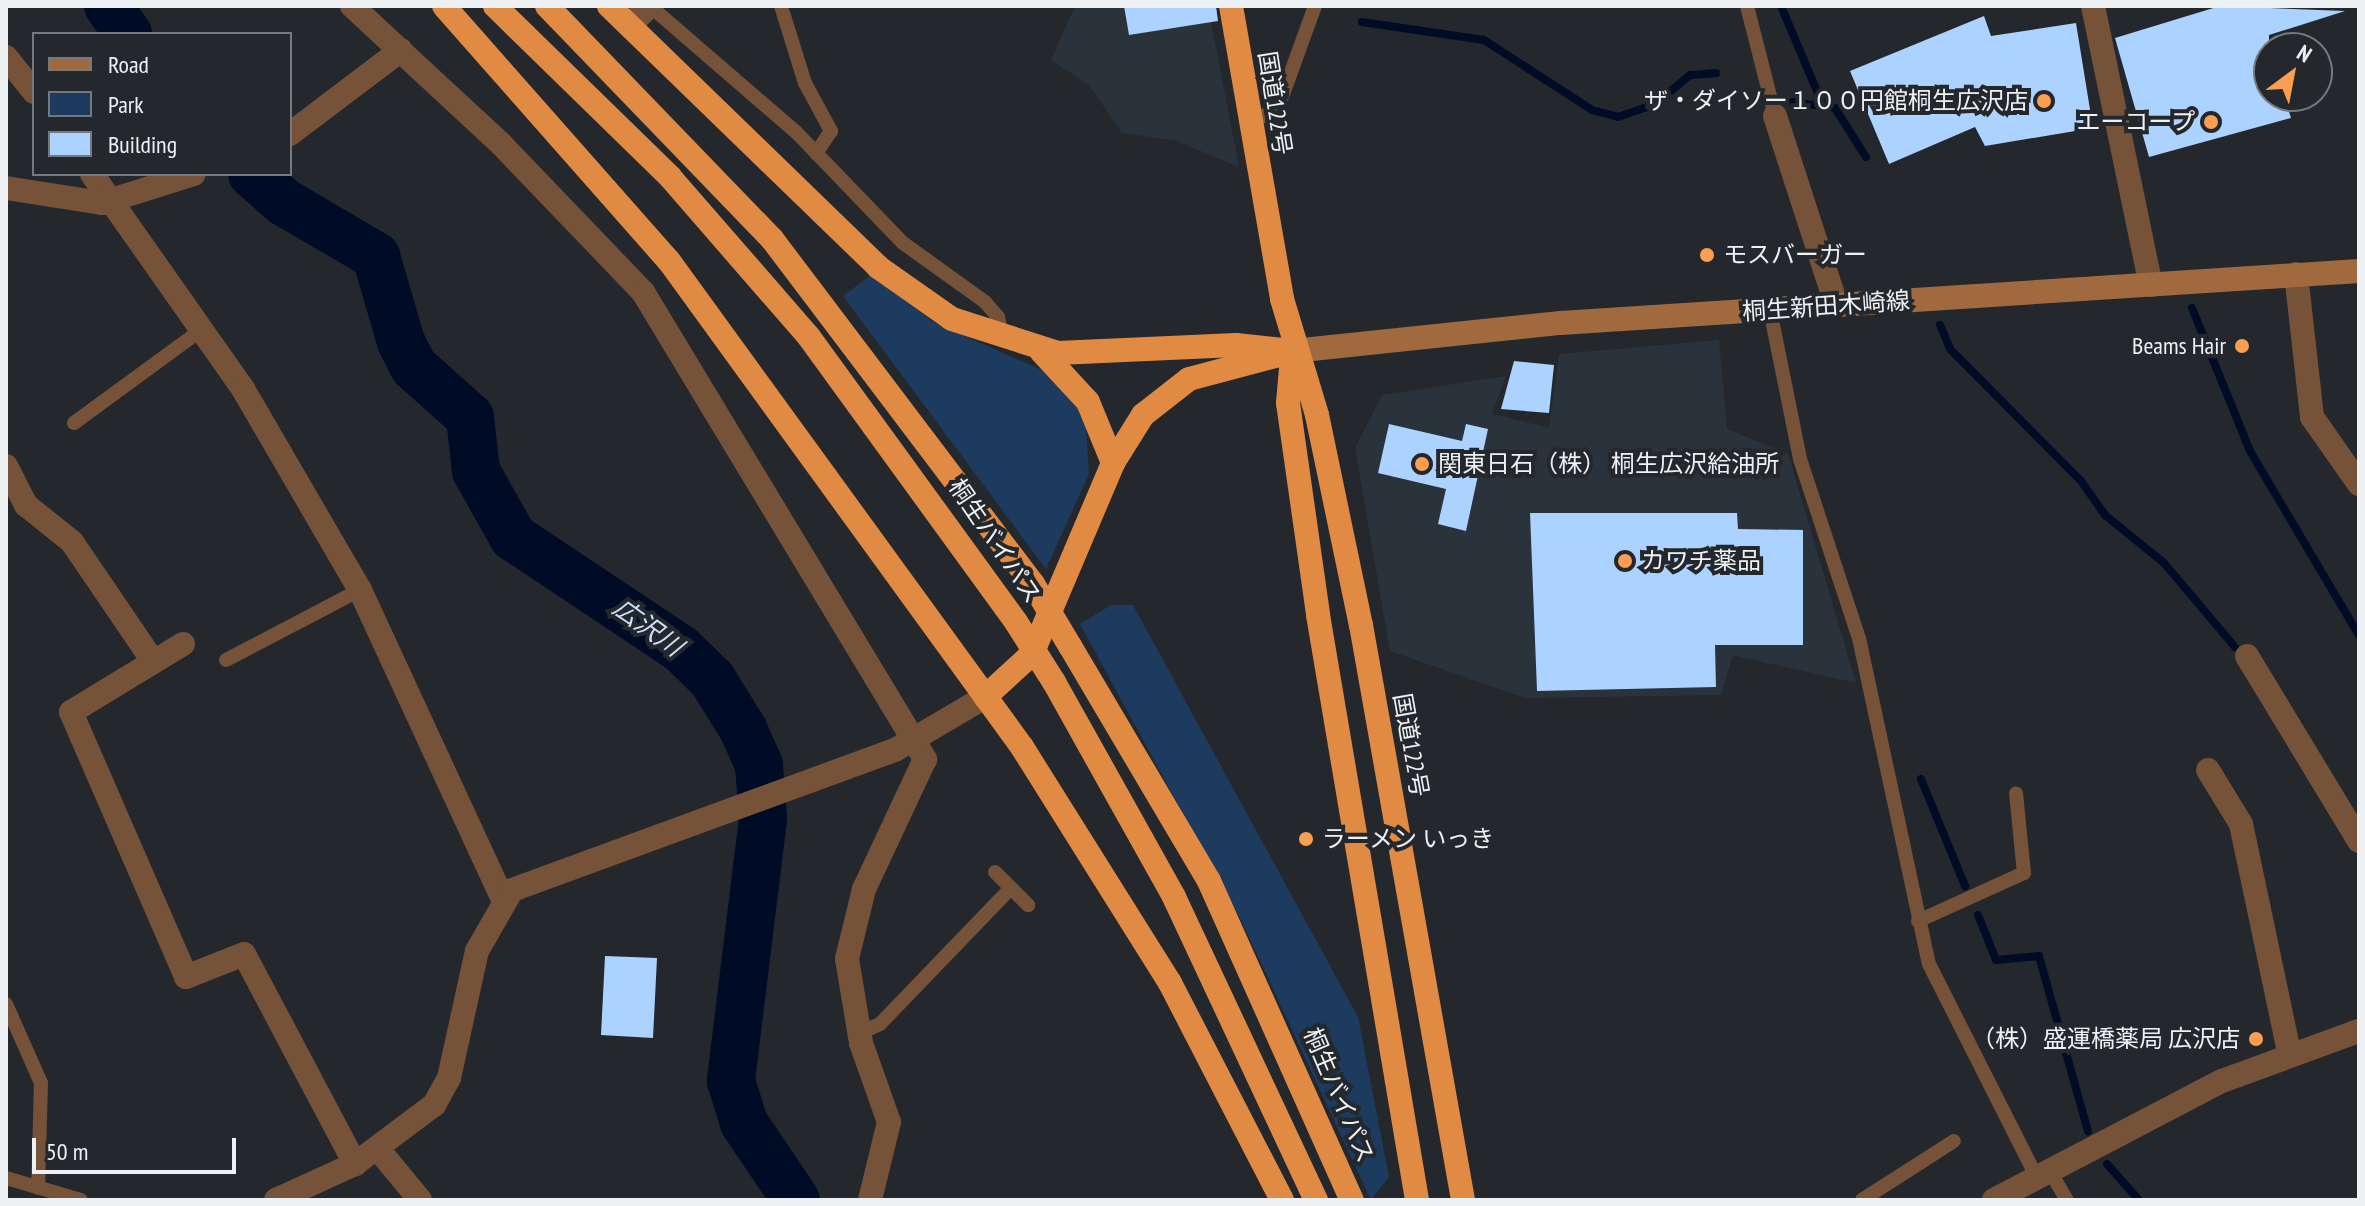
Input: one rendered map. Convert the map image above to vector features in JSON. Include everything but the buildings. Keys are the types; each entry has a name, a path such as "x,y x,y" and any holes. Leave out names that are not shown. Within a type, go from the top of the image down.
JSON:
{"highway":[{"path":"444,6 669,261 985,697 1147,944 1282,1200"},
{"name":"桐生バイパス","path":"495,6 670,177 809,337 1016,622 1054,682 1174,897 1316,1200"},
{"name":"桐生バイパス","path":"547,6 772,239 1033,584 1209,881 1352,1200"},
{"path":"609,6 896,283 935,310 1003,341 1041,351 1138,354 1236,345 1293,351"},
{"name":"国道122号","path":"1231,6 1249,124 1293,351 1317,415 1361,625 1463,1200"},
{"path":"1041,351 1083,394 1113,463"},
{"path":"985,697 1032,654 1113,463 1143,415 1176,385 1293,351"},
{"name":"国道122号","path":"1293,351 1288,403 1318,615 1417,1200"}],"main road":[{"name":"桐生新田木崎線","path":"1293,351 1836,304 2359,271"}],"street":[{"path":"352,6 401,50 643,292 927,769 872,868 847,959 859,1033 889,1122 870,1200"},
{"path":"630,25 650,6"},
{"path":"2093,6 2151,285"},
{"path":"292,132 401,50"},
{"path":"6,57 32,90"},
{"path":"1775,116 1836,304"},
{"path":"94,176 117,200 204,328 360,590 502,898"},
{"path":"6,188 117,200 188,176"},
{"path":"2296,274 2312,417 2359,484"},
{"path":"6,466 26,505 72,542 153,661"},
{"path":"183,644 71,712 186,977 244,954 355,1164"},
{"path":"2247,656 2359,841"},
{"path":"276,1200 355,1164 378,1149 444,1091 477,951 502,898 913,742 985,697"},
{"path":"2208,770 2241,824 2290,1056"},
{"path":"1994,1200 2222,1081 2359,1031"},
{"path":"378,1149 420,1200"}],"lane":[{"path":"650,6 816,153 903,243 985,302 998,317 1003,341"},
{"path":"781,6 805,83 831,131 816,153"},
{"path":"1249,124 1278,108 1315,6"},
{"path":"1747,6 1775,116"},
{"path":"1770,310 1800,459 1859,638 1918,921 1939,995 2043,1174 2067,1200"},
{"path":"74,423 204,328"},
{"path":"226,660 360,590"},
{"path":"1918,921 2024,873 2016,793"},
{"path":"995,872 1028,905"},
{"path":"859,1033 880,1024 1011,888"},
{"path":"6,1004 41,1083 38,1188"},
{"path":"1862,1200 1954,1141"},
{"path":"6,1178 81,1200"}],"shaded area":[{"path":"1075,6 1208,6 1239,167 1177,141 1122,133 1089,85 1051,60"},
{"path":"1719,340 1727,429 1788,454 1856,683 1733,655 1721,695 1525,698 1390,651 1355,448 1382,395 1506,376 1492,414 1549,428 1559,354"}],"green space":[{"path":"871,275 935,323 1051,374 1074,399 1086,425 1089,474 1046,569 843,296"},
{"path":"1111,605 1133,605 1358,1017 1389,1177 1371,1200 1241,920 1080,624"}],"waterway":[{"name":"広沢川","path":"108,6 127,32"},
{"path":"1781,6 1822,103"},
{"path":"1362,22 1484,40 1592,110 1618,117 1655,104 1690,75 1716,73"},
{"path":"1792,102 1835,108 1866,157"},
{"name":"広沢川","path":"254,176 284,202 376,256 401,342 414,367 470,417 476,471 513,537 681,649 712,679 743,729 759,765 763,819 731,1081 744,1123 796,1200"},
{"path":"2192,308 2250,451 2359,635"},
{"path":"1940,325 1950,349 2081,481 2105,515 2164,563 2235,647"},
{"path":"1921,779 1965,886"},
{"path":"1978,915 1996,960 2039,956 2088,1131"},
{"path":"2107,1164 2139,1200"}],"place":[{"name":"ザ・ダイソー１００円館桐生広沢店","path":"2044,101"},
{"name":"エーコープ","path":"2211,122"},
{"name":"モスバーガー","path":"1707,255"},
{"name":"Beams Hair","path":"2242,346"},
{"name":"関東日石（株） 桐生広沢給油所","path":"1422,464"},
{"name":"カワチ薬品","path":"1625,561"},
{"name":"ラーメン いっき","path":"1306,839"},
{"name":"（株）盛運橋薬局 広沢店","path":"2256,1039"}]}
